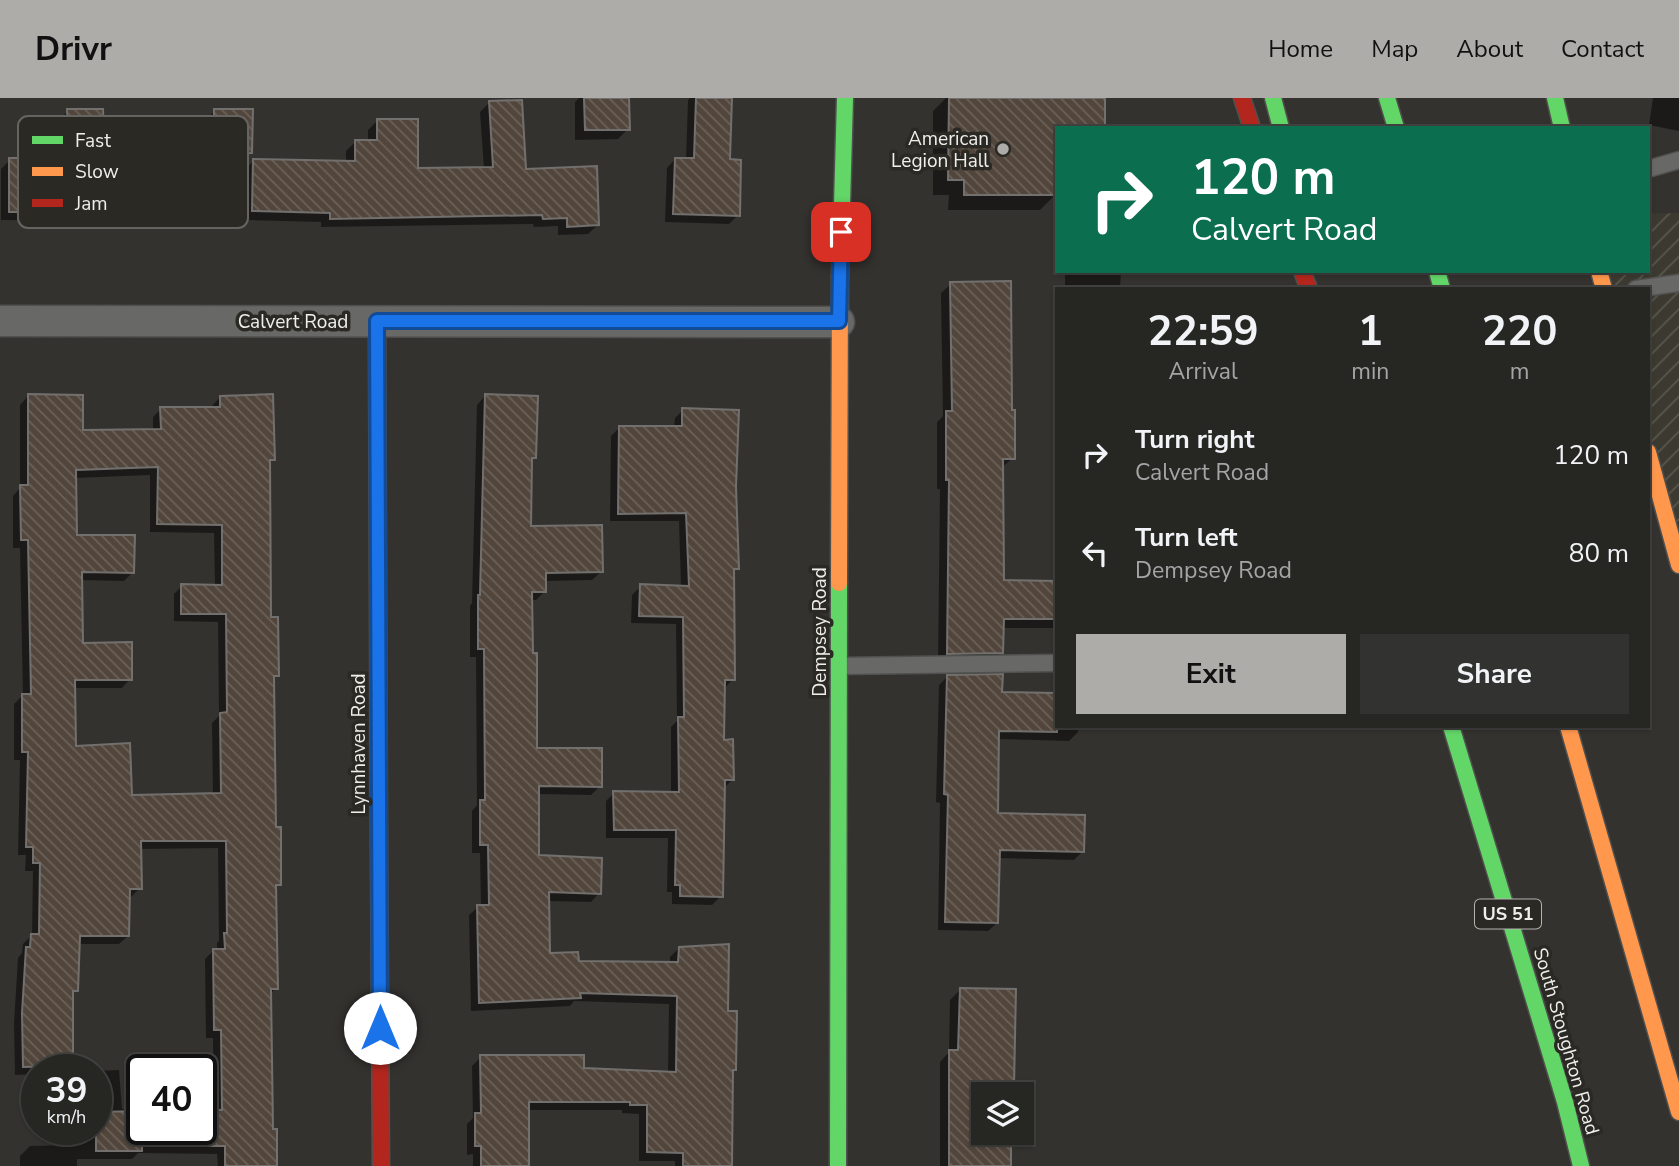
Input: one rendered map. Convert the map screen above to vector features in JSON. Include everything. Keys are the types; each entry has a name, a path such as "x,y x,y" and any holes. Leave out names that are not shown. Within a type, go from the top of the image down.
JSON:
{"street":[{"name":"Dempsey Road","path":"838,1166 839,321 845,98"},
{"path":"1242,98 1251,126"},
{"path":"1273,98 1281,126"},
{"path":"1387,98 1395,126"},
{"path":"1555,98 1562,126"},
{"name":"Calvert Road","path":"0,321 839,321"},
{"name":"Lynnhaven Road","path":"377,321 381,1166"},
{"path":"1650,460 1679,565"},
{"name":"South Stoughton Road","path":"1452,728 1565,1102 1581,1166"},
{"path":"1569,728 1679,1112"}],"lane":[{"path":"1650,168 1679,160"},
{"path":"1650,287 1679,283"},
{"path":"840,666 1055,663"}],"shaded area":[{"path":"1679,213 1679,565 1650,456 1650,287 1603,287 1600,273 1650,273 1650,214"}],"building":[{"path":"584,98 629,98 630,130 585,130"},
{"path":"696,98 732,98 730,159 741,160 740,216 673,214 675,158 694,158"},
{"name":"American Legion Hall","path":"949,98 1105,98 1105,126 1055,126 1055,195 964,195 964,180 948,180"},
{"path":"522,100 526,169 597,166 599,225 567,227 567,218 543,219 542,215 330,219 330,213 252,211 253,159 355,161 355,140 377,140 377,119 418,119 418,168 493,167 489,101"},
{"path":"67,109 103,109 103,116 67,116"},
{"path":"214,109 253,109 252,153 248,153 248,116 214,116"},
{"path":"9,158 18,158 18,212 9,212"},
{"path":"1011,281 1015,459 1003,459 1004,580 1055,581 1055,619 1004,619 1003,653 947,654 949,480 946,480 946,411 952,411 950,282"},
{"path":"28,394 83,395 83,430 161,429 160,407 220,407 220,396 273,394 275,460 270,460 271,617 278,617 279,676 274,676 276,827 281,827 281,885 276,885 278,989 271,989 273,1129 277,1129 277,1166 225,1166 225,1146 201,1146 217,1145 217,1110 222,1110 221,1030 214,1030 213,949 225,949 224,933 227,933 226,841 141,841 142,889 130,889 129,936 80,936 78,991 73,991 73,1054 23,1054 26,947 30,947 31,934 39,934 40,863 33,863 33,847 26,847 28,752 22,752 22,694 31,694 28,540 21,540 20,485 28,485","holes":["158,467 157,524 222,525 222,585 181,584 181,614 226,614 227,712 220,713 221,793 132,795 130,743 76,746 75,680 132,680 132,642 83,643 82,572 134,573 135,535 77,535 76,470"]},
{"path":"485,394 538,396 536,458 532,458 531,526 602,525 603,572 546,573 546,592 532,592 533,653 537,653 537,748 602,748 602,787 539,786 539,855 602,858 601,894 549,892 550,953 578,952 579,961 678,962 679,947 729,944 728,1011 737,1011 732,1166 683,1166 683,1153 647,1152 647,1105 630,1105 630,1102 529,1102 529,1166 481,1166 481,1146 475,1146 475,1113 481,1113 480,1055 584,1055 584,1068 676,1072 677,996 580,993 581,998 479,1003 477,905 489,905 488,845 480,845 480,800 485,800 484,649 478,649"},
{"path":"682,408 739,410 736,487 739,569 734,569 735,680 725,680 724,740 733,739 734,780 725,780 723,897 680,896 680,885 675,885 676,830 614,830 613,791 679,792 678,717 684,717 683,617 639,616 640,584 689,586 686,513 618,514 619,426 682,426"},
{"path":"1003,674 1002,692 1055,693 1057,732 999,731 998,813 1085,815 1084,852 1000,850 998,923 945,922 947,675"},
{"path":"960,988 1016,989 1014,1082 971,1082 971,1145 1011,1145 1011,1166 949,1166 949,1050 958,1050"},
{"path":"126,1111 126,1145 142,1145 142,1151 96,1151 96,1145 112,1145 112,1112"}],"traffic: fast":[{"path":"840,277 845,98"},
{"path":"1273,98 1280,126"},
{"path":"1387,98 1395,126"},
{"path":"1555,98 1562,126"},
{"path":"1438,273 1441,287"},
{"path":"377,321 379,845"},
{"path":"838,1166 839,583"},
{"path":"1452,728 1565,1102 1581,1166"}],"traffic: slow":[{"path":"1600,273 1603,287"},
{"path":"839,583 840,277"},
{"path":"1650,459 1679,565"},
{"path":"1569,728 1679,1112"}],"traffic: jam":[{"path":"1242,98 1251,126"},
{"path":"1303,273 1308,287"},
{"path":"379,845 381,1166"}],"place":[{"name":"American Legion Hall","path":"1003,149"}],"route":[{"path":"380,1028 377,321 839,321 841,232"}]}
